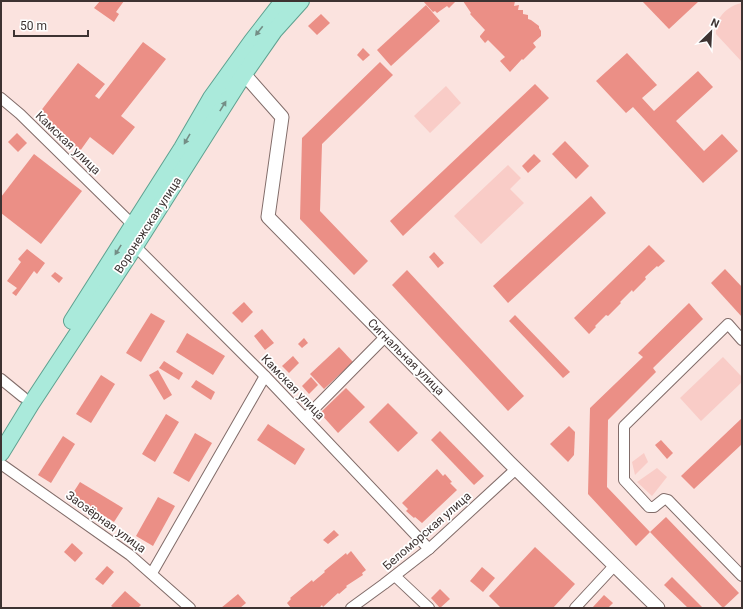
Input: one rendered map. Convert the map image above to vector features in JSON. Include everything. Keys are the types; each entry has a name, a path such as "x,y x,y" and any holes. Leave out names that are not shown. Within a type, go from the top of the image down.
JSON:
{"main road":[{"name":"Воронежская улица","path":"1,432 133,225 211,98 283,1"},
{"name":"Воронежская улица","path":"1,453 244,74 274,31 301,1"}],"street":[{"name":"Сигнальная улица","path":"244,74 282,117 268,217 516,469 658,608"},
{"name":"Камская улица","path":"1,98 20,114 133,225"},
{"name":"Камская улица","path":"135,246 265,376 429,549"},
{"path":"742,340 728,324 624,426 624,480 649,507 654,507 664,499 668,500 742,576"},
{"path":"305,418 386,336"},
{"path":"152,573 265,376"},
{"path":"1,379 23,397"},
{"name":"Заозёрная улица","path":"1,464 102,534 152,573 190,608"},
{"name":"Беломорская улица","path":"351,608 429,549 516,469"},
{"path":"575,608 614,566"},
{"path":"395,576 429,608"}],"shaded area":[{"path":"742,3 742,62 716,34 716,28 717,23 725,12"},
{"path":"446,86 461,103 430,133 414,116"},
{"path":"508,165 521,178 510,189 524,203 481,244 454,216"},
{"path":"723,357 742,377 742,382 701,421 680,398"},
{"path":"644,453 648,462 635,475 632,462"},
{"path":"657,468 667,477 652,496 637,482"}],"building":[{"path":"100,1 124,1 116,12 119,14 114,22 94,8"},
{"path":"423,1 456,1 449,8 447,6 437,13 435,11 433,12"},
{"path":"463,1 515,1 514,6 519,5 518,10 523,10 523,14 528,15 528,19 539,26 541,36 533,43 536,47 510,72 500,61 505,57 488,40 485,43 480,37 485,30 470,14 471,13"},
{"path":"699,1 669,29 643,2"},
{"path":"426,5 440,21 391,66 377,50"},
{"path":"321,14 330,23 317,35 308,26"},
{"path":"143,42 166,59 121,116 135,127 113,155 90,137 80,151 36,117 78,63 105,84 95,96 99,99"},
{"path":"363,48 370,55 363,61 357,55"},
{"path":"627,53 657,85 642,98 654,111 698,71 713,87 676,121 704,151 722,134 738,151 703,183 633,107 626,113 596,81"},
{"path":"380,62 393,75 322,144 320,211 368,261 354,275 300,219 302,138"},
{"path":"535,84 549,98 403,236 390,221"},
{"path":"17,133 27,143 18,152 8,142"},
{"path":"565,141 589,166 576,179 552,154"},
{"path":"34,154 82,191 41,244 1,213 1,197"},
{"path":"534,154 541,161 528,173 522,166"},
{"path":"591,196 606,213 508,303 493,286"},
{"path":"649,245 665,261 645,277 646,279 633,292 632,290 608,316 606,315 589,334 574,318"},
{"path":"27,249 45,263 37,274 34,271 16,296 12,293 17,288 7,281 21,262 18,259"},
{"path":"434,252 444,263 438,268 429,257"},
{"path":"725,269 742,287 742,317 711,283"},
{"path":"407,270 524,396 508,411 392,285"},
{"path":"55,272 63,278 59,283 51,276"},
{"path":"244,302 253,312 242,323 232,313"},
{"path":"689,303 703,319 653,368 656,372 608,420 607,487 650,532 636,546 588,494 590,408 643,357 638,353"},
{"path":"151,313 165,321 141,362 126,353"},
{"path":"515,315 570,372 563,378 509,321"},
{"path":"262,329 274,343 265,350 254,336"},
{"path":"187,333 225,356 213,375 176,352"},
{"path":"304,338 308,343 302,348 298,344"},
{"path":"339,347 353,362 324,389 310,374"},
{"path":"293,356 299,363 289,373 282,366"},
{"path":"164,361 183,373 179,380 159,368"},
{"path":"158,370 172,395 164,400 149,375"},
{"path":"101,375 115,384 91,423 76,414"},
{"path":"311,377 318,385 309,394 302,386"},
{"path":"196,380 215,392 211,400 191,387"},
{"path":"346,388 365,407 338,433 320,413"},
{"path":"388,403 418,433 398,452 369,422"},
{"path":"166,414 179,422 155,462 142,454"},
{"path":"742,418 742,444 694,489 681,476"},
{"path":"268,424 305,449 295,465 257,440"},
{"path":"569,426 575,432 574,455 568,462 550,444"},
{"path":"440,431 484,476 474,485 431,440"},
{"path":"195,433 212,443 189,482 173,473"},
{"path":"63,436 75,444 51,483 38,475"},
{"path":"661,440 673,453 667,459 655,445"},
{"path":"437,469 443,476 445,474 452,482 450,483 457,490 422,523 406,511 408,509 402,503"},
{"path":"80,482 123,508 114,522 71,496"},
{"path":"158,497 175,506 153,546 136,536"},
{"path":"666,517 739,593 723,608 650,532"},
{"path":"334,530 339,535 328,544 323,540"},
{"path":"72,543 83,553 75,562 64,552"},
{"path":"535,547 575,584 553,608 501,608 489,596"},
{"path":"351,551 366,570 362,573 363,575 346,586 347,587 323,607 322,605 319,608 291,608 287,603 291,599 290,598 312,580 313,582 346,553 347,555"},
{"path":"107,566 114,572 103,585 95,579"},
{"path":"482,567 495,578 483,592 470,581"},
{"path":"672,577 703,608 688,608 664,585"},
{"path":"440,589 450,599 440,608 431,598"},
{"path":"125,591 141,605 138,608 114,608 111,606"},
{"path":"238,594 246,603 240,608 221,608"},
{"path":"604,595 613,603 608,608 592,608"}]}
